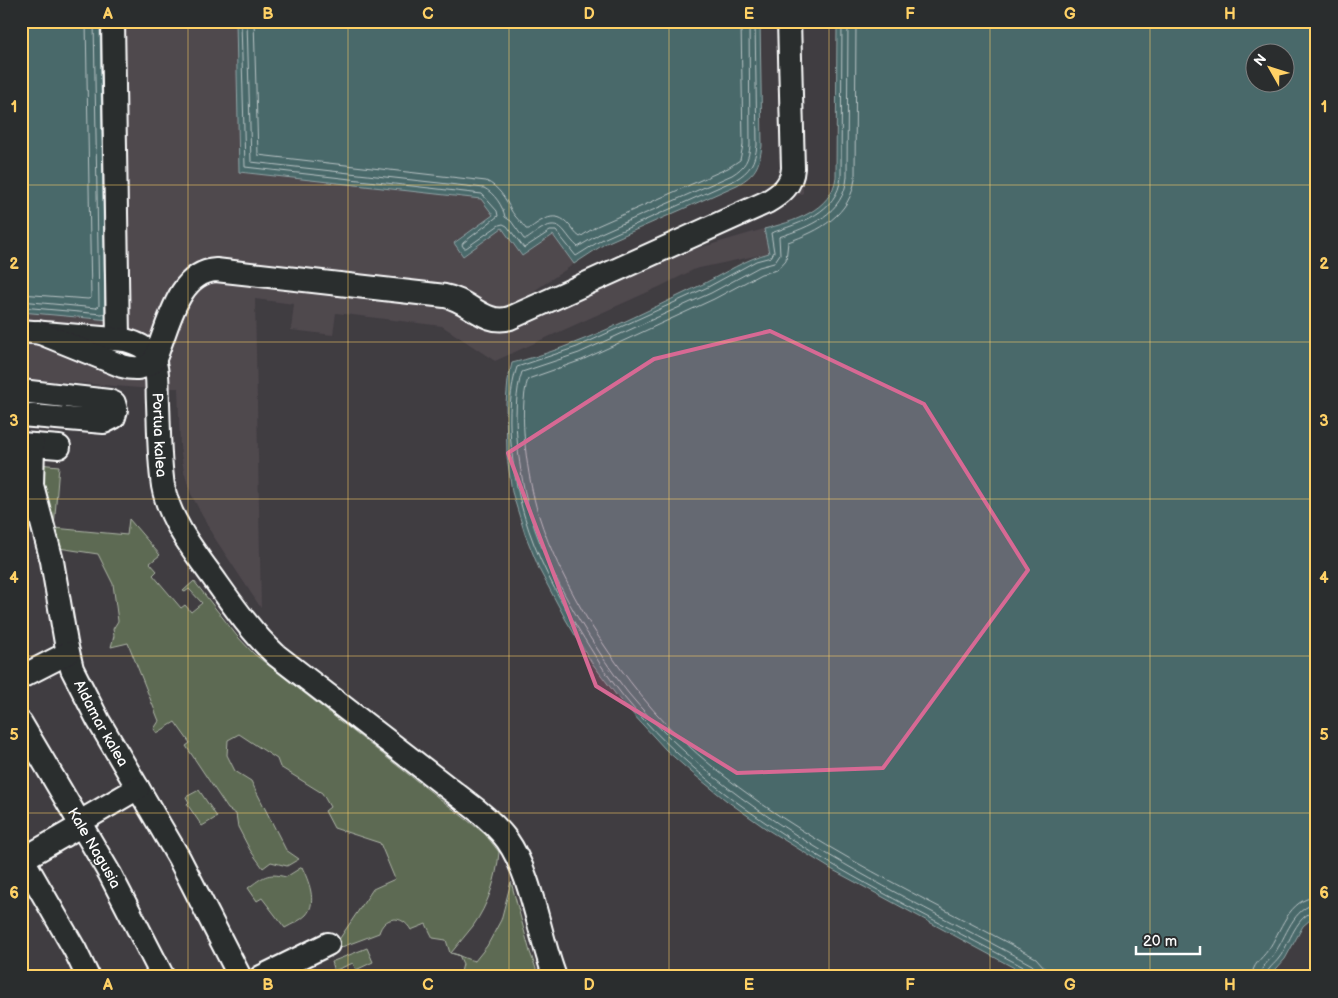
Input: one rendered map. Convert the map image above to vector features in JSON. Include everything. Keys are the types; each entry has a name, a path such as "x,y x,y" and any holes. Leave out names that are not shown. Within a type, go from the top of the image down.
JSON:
{"street":[{"path":"113,21 118,339"},
{"path":"30,332 129,368 142,367 154,360 170,318 188,285 198,274 210,270 452,297 464,302 490,319 504,320 772,199 786,187 793,172 789,21"},
{"path":"30,332 118,339 140,345 147,350 154,360"},
{"name":"Portua kalea","path":"154,360 157,377 162,478 167,500 195,554 266,646 286,664 477,810 502,833 512,848 523,872 555,977"},
{"path":"21,391 109,401 114,403 116,410 114,417 104,422 21,416"},
{"path":"27,444 59,448"},
{"name":"Aldamar kalea","path":"27,444 32,485 52,561 72,670 179,858 240,977"},
{"path":"21,677 68,653"},
{"name":"Kale Nagusia","path":"21,723 110,874 163,977"},
{"path":"88,977 75,950 22,858 138,788"},
{"path":"261,977 328,944"}],"highlighted area":[{"path":"770,331 924,404 1028,570 883,768 737,773 596,686 508,453 654,359"}],"shaded area":[{"path":"105,21 236,21 239,172 482,199 493,215 454,242 463,256 502,228 522,256 553,235 574,264 531,293 533,298 764,194 778,182 781,168 779,21 800,21 803,193 687,246 689,251 764,229 769,253 695,269 495,361 442,326 336,313 333,335 291,330 294,304 255,299 261,608 212,534 191,494 184,472 180,447 178,388 139,388 21,378 21,312 110,320"}],"green space":[{"path":"38,464 59,466 54,528 127,535 129,519 160,555 150,563 157,571 153,575 181,608 185,605 191,612 202,603 189,589 185,592 183,591 194,581 237,636 254,654 485,834 499,852 494,881 483,909 473,926 451,953 454,954 450,953 446,940 433,938 426,924 411,930 403,921 398,919 389,920 381,927 379,933 339,948 338,941 373,889 395,879 380,843 334,828 325,811 330,807 322,793 280,767 277,759 239,734 228,740 227,755 235,771 251,781 286,850 299,859 287,866 271,862 263,868 250,850 238,827 236,814 228,809 186,746 190,743 175,722 157,733 154,729 159,721 128,643 111,647 114,636 113,629 118,621 113,584 98,554 52,547"},
{"path":"199,790 217,817 202,826 187,804 189,802 186,797"},
{"path":"302,867 311,891 310,910 299,921 285,928 262,898 257,901 248,888 266,876 286,877"},
{"path":"511,882 530,952 539,977 450,977 461,972 463,964 459,956 475,961 487,946 501,920"},
{"path":"367,948 373,962 356,970 353,963 334,971 331,962"}],"water":[{"path":"21,21 105,21 110,320 21,312"},
{"path":"236,21 760,21 762,146 760,159 756,169 737,185 606,243 574,264 553,235 522,256 502,228 463,256 454,243 493,215 481,199 239,172"},
{"path":"837,21 1317,21 1317,914 1303,926 1285,959 1269,977 1031,977 831,869 768,830 727,801 666,750 620,700 592,663 566,620 540,571 525,534 512,492 507,456 506,403 512,363 585,339 633,318 744,263 769,253 764,229 787,223 809,213 819,207 833,189 836,177"}]}
